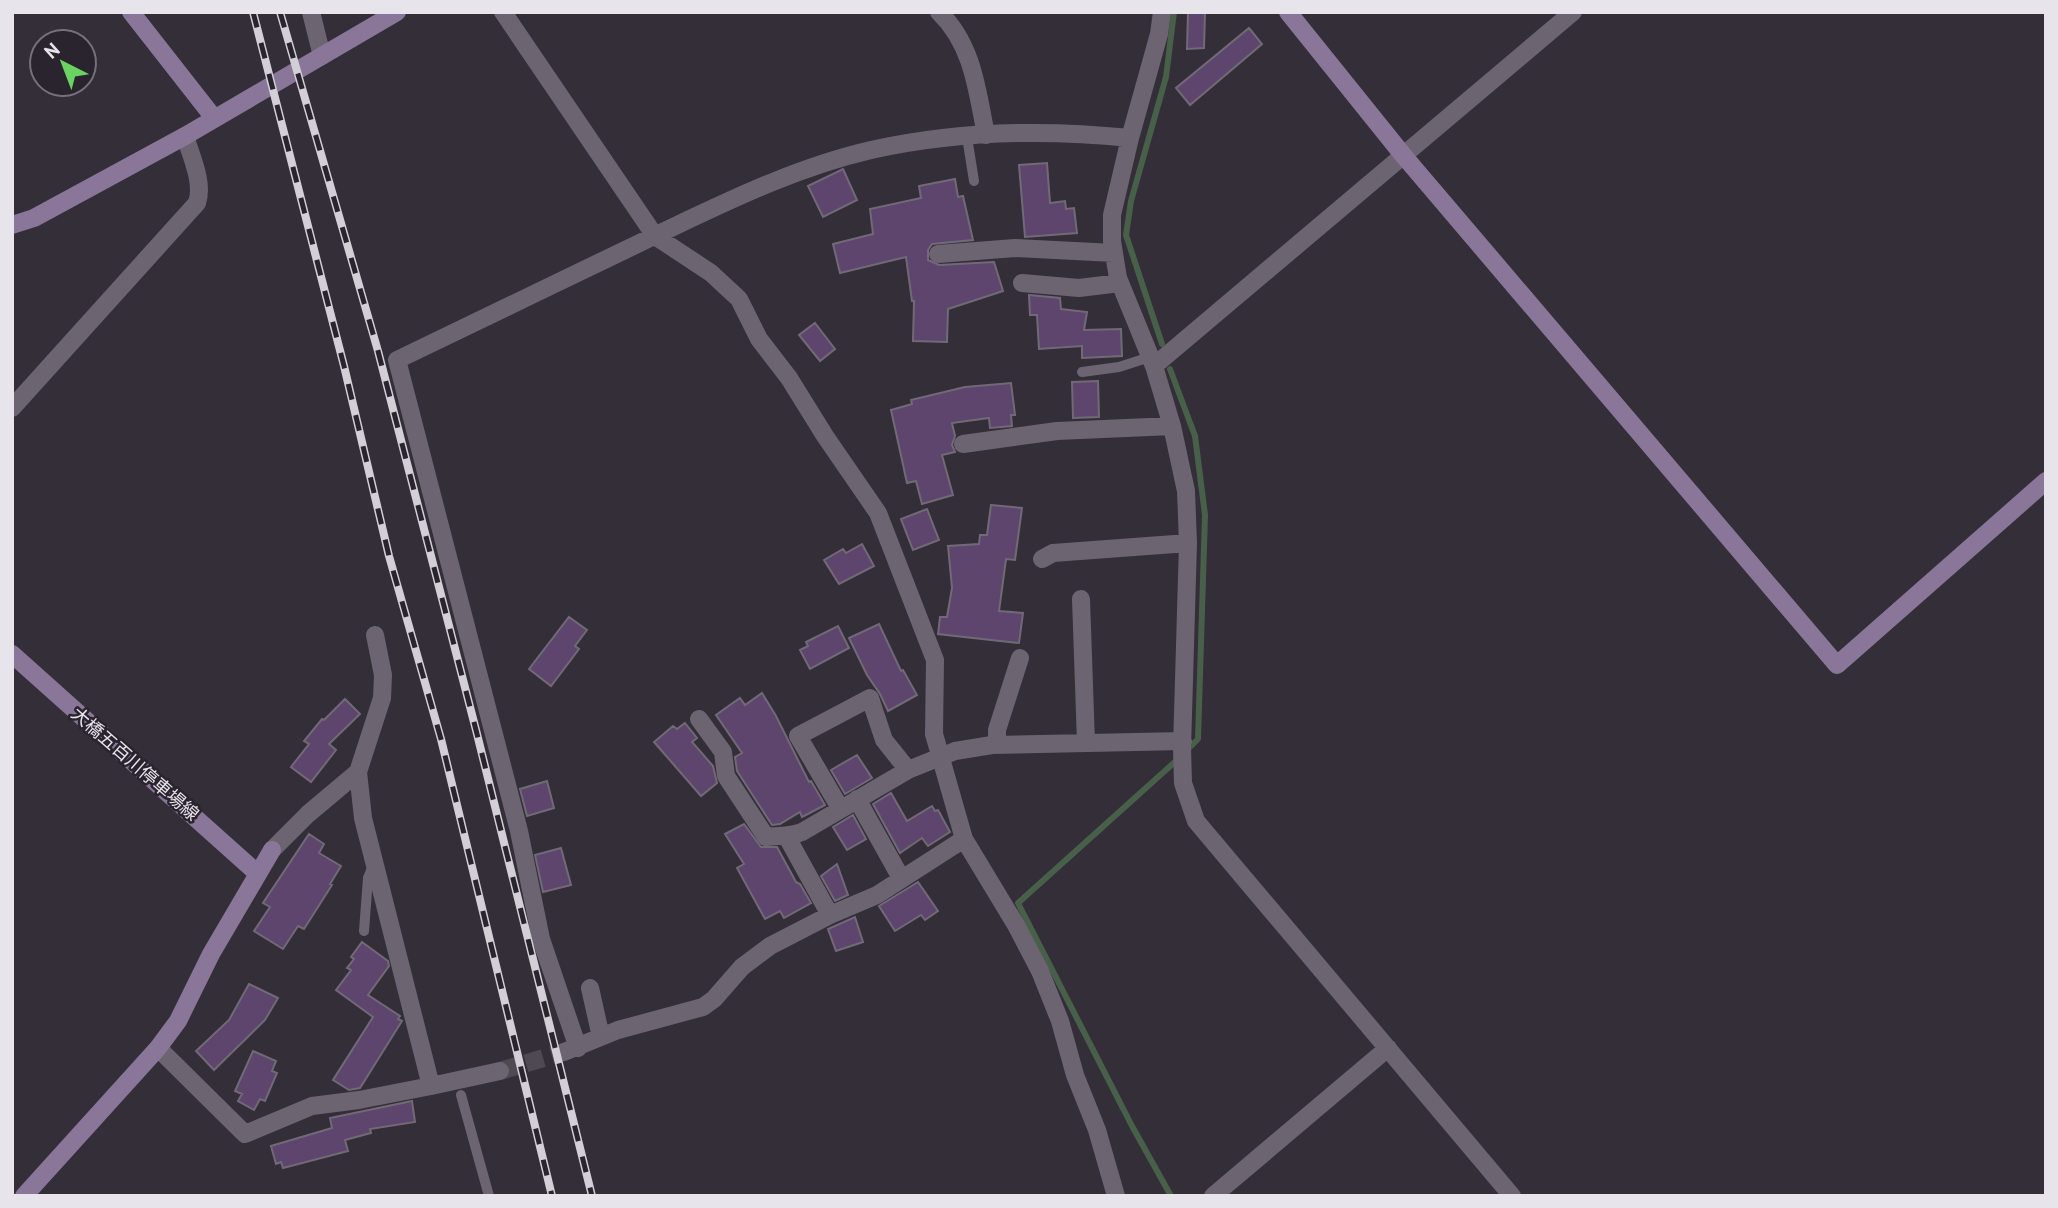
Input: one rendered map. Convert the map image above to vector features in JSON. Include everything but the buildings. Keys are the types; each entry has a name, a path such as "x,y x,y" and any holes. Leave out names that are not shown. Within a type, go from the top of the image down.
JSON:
{"street":[{"path":"131,12 214,118"},
{"path":"311,12 322,56"},
{"path":"12,225 33,218 185,136 397,12"},
{"path":"503,12 655,236 711,273 739,299 759,339 789,378 878,513 935,660 934,734 964,839 1010,914 1040,971 1060,1021 1075,1075 1097,1129 1116,1196"},
{"path":"939,12 963,41 975,80 986,135"},
{"path":"1162,12 1159,34 1112,215 1114,253 1120,283 1152,361 1172,426 1186,491 1188,544 1183,783 1196,821 1512,1196"},
{"path":"1288,12 1403,155 1837,664 2046,481"},
{"path":"1152,361 1573,12"},
{"path":"964,839 877,895 830,915 757,955 703,1007 618,1030 571,1050 541,939 519,831 397,359 779,179 832,160 899,145 1027,131 1130,138"},
{"path":"12,408 197,203 199,187 185,136"},
{"path":"938,254 1015,248 1114,253"},
{"path":"1022,283 1079,288 1120,283"},
{"path":"963,444 1056,432 1172,426"},
{"path":"1042,559 1053,552 1188,544"},
{"path":"1081,599 1086,743"},
{"path":"375,635 383,675 382,698 358,772 360,804 430,1086"},
{"name":"大橋五百川停車場線","path":"12,654 257,873"},
{"path":"997,745 997,730 1020,658"},
{"path":"840,808 799,736 870,698 884,740 908,770"},
{"path":"699,719 723,752 726,776 766,837 788,837 802,832 908,770 955,751 997,745 1182,744"},
{"path":"24,1196 158,1048 178,1021 211,954 272,850 308,814 358,772"},
{"path":"857,799 901,878"},
{"path":"788,837 830,915"},
{"path":"590,988 601,1037"},
{"path":"158,1048 245,1134 313,1106 359,1100 500,1071"},
{"path":"1213,1196 1388,1048"}],"lane":[{"path":"967,136 974,181"},
{"path":"1082,372 1152,361"},
{"path":"364,931 368,878 374,862"},
{"path":"461,1095 489,1196"}],"waterway":[{"path":"1162,344 1126,235 1131,201 1166,77 1174,12"},
{"path":"1170,369 1195,436 1205,515 1198,739 1185,752"},
{"path":"1171,1196 1132,1126 1018,903 1177,760"}],"tunnel":[{"path":"500,1071 564,1052"}],"railway":[{"path":"253,12 344,366 389,556 441,739 552,1196"},
{"path":"280,12 378,351 592,1196"}]}
